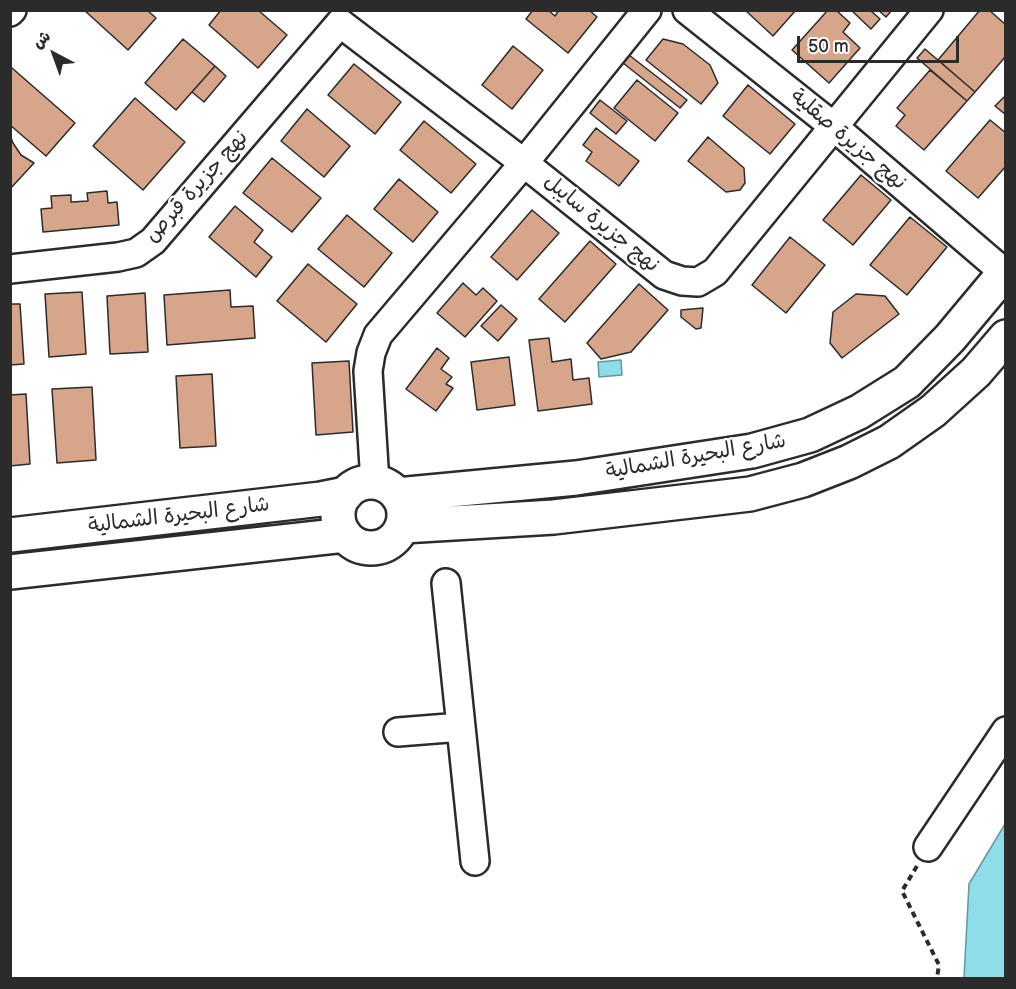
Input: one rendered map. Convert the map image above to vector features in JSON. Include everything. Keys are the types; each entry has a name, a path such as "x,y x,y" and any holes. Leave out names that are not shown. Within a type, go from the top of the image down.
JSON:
{"main road":[{"name":"شارع البحيرة الشمالية","path":"10,535 321,500 380,499 576,478 752,451 810,435 859,412 907,382 950,338 1005,273"},
{"name":"شارع البحيرة الشمالية","path":"380,499 577,514 750,494 803,480 849,462 889,442 933,411 976,372 1005,337"},
{"path":"380,499 393,540 376,548 359,546 345,535 338,514 340,504 380,499"},
{"name":"شارع البحيرة الشمالية","path":"10,572 345,535"}],"street":[{"path":"380,499 368,371 371,353 378,335 524,163 647,10"},
{"name":"نهج جزيرة صقلية","path":"687,10 833,126 1005,273"},
{"name":"نهج جزيرة سايبل","path":"339,17 664,275 682,281 698,282 715,272 929,10"},
{"name":"نهج جزيرة قبرص","path":"10,269 118,257 136,253 153,241 339,17"},
{"path":"446,583 475,861"},
{"path":"398,732 461,727"},
{"path":"928,847 1005,731"}],"path":[{"path":"928,847 902,891 939,965 937,978"}],"water":[{"path":"621,360 622,375 599,377 598,362"},
{"path":"1005,824 1005,978 964,978 969,884"}],"building":[{"path":"84,10 147,10 156,18 128,50"},
{"path":"221,10 258,10 287,35 258,68 209,25"},
{"path":"533,10 548,10 555,16 559,10 589,10 597,17 568,53 526,19"},
{"path":"745,10 796,10 773,36"},
{"path":"828,10 836,10 850,23 843,32 860,48 829,83 792,50"},
{"path":"851,10 870,10 880,19 871,29"},
{"path":"878,10 892,10 886,17"},
{"path":"980,10 989,10 1006,25 1006,56 975,92 938,60"},
{"path":"183,39 215,66 176,110 145,83"},
{"path":"663,39 683,44 710,65 718,83 701,104 646,60"},
{"path":"513,46 543,70 512,109 482,85"},
{"path":"925,49 975,92 967,101 917,58"},
{"path":"629,55 687,100 680,108 623,63"},
{"path":"354,64 401,102 375,134 328,95"},
{"path":"215,66 226,76 204,102 192,92"},
{"path":"12,68 75,123 46,156 10,125 10,70"},
{"path":"930,70 967,101 924,150 896,126 905,115 897,108"},
{"path":"637,80 678,113 655,141 614,108"},
{"path":"748,85 795,124 770,154 723,116"},
{"path":"1006,95 1006,115 995,106"},
{"path":"135,98 185,142 143,190 93,146"},
{"path":"600,100 627,121 616,134 590,113"},
{"path":"307,109 350,146 324,177 281,141"},
{"path":"990,120 1006,133 1006,166 978,198 946,171"},
{"path":"424,121 476,164 451,193 400,150"},
{"path":"596,128 639,161 619,186 586,161 592,152 583,145"},
{"path":"10,135 21,155 34,163 10,189"},
{"path":"708,137 744,168 745,183 740,190 726,192 688,161"},
{"path":"272,158 321,198 292,232 243,193"},
{"path":"861,175 891,200 853,245 823,220"},
{"path":"399,179 438,212 413,242 374,209"},
{"path":"107,191 108,203 117,202 119,225 43,232 41,209 52,208 51,196 71,195 71,202 88,201 87,193"},
{"path":"235,206 263,230 254,242 272,257 256,277 209,237"},
{"path":"532,210 559,233 517,280 491,257"},
{"path":"347,215 392,253 364,287 318,249"},
{"path":"910,217 947,247 907,295 870,265"},
{"path":"790,237 825,265 786,313 752,285"},
{"path":"590,241 616,264 565,322 539,299"},
{"path":"308,264 357,304 326,342 277,301"},
{"path":"463,283 476,295 483,288 497,301 465,337 437,313"},
{"path":"639,284 668,310 631,352 601,359 587,343"},
{"path":"230,290 231,307 253,306 255,338 167,345 164,295"},
{"path":"82,292 86,354 49,357 45,294"},
{"path":"145,293 148,352 110,354 107,296"},
{"path":"856,294 885,296 899,314 842,358 830,343 833,312"},
{"path":"10,304 20,304 24,364 10,365"},
{"path":"501,305 517,319 498,341 481,326"},
{"path":"703,308 701,328 696,329 681,317 681,310"},
{"path":"549,338 552,362 571,359 573,380 589,378 592,404 538,411 529,340"},
{"path":"437,348 449,358 441,369 452,377 446,384 453,388 436,411 406,389"},
{"path":"509,357 515,405 477,410 471,362"},
{"path":"349,361 353,432 316,435 312,363"},
{"path":"212,374 216,446 180,448 176,376"},
{"path":"92,387 96,460 57,463 52,389"},
{"path":"26,394 30,464 10,466 10,395"}]}
